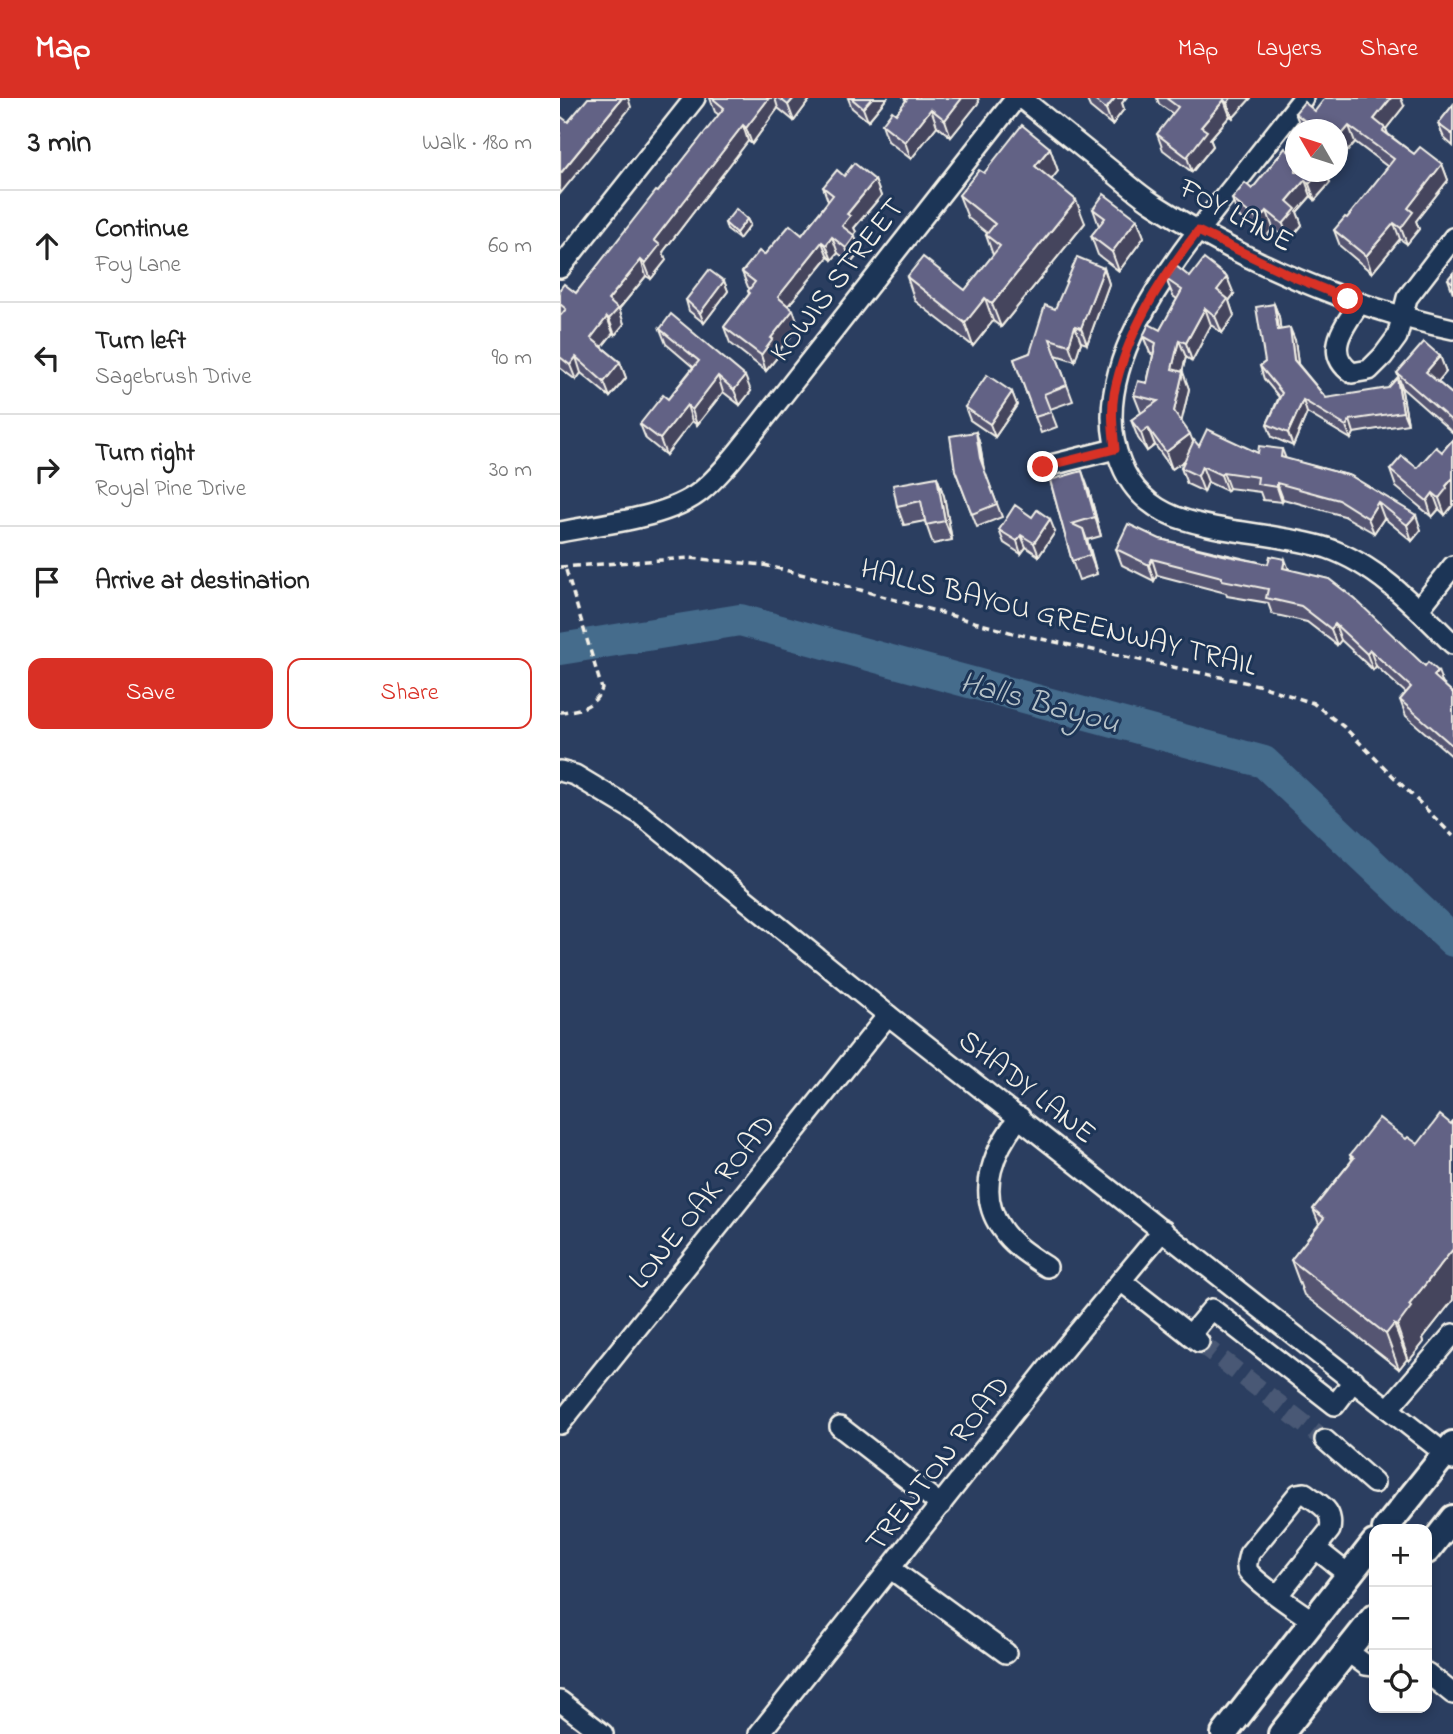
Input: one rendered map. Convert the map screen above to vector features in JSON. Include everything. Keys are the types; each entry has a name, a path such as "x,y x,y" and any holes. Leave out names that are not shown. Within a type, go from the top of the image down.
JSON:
{"main road":[{"path":"1389,1524 1450,1452"},
{"path":"1432,1545 1453,1518"},
{"path":"1224,1734 1369,1549"},
{"path":"1282,1734 1369,1623"}],"street":[{"path":"560,268 695,98"},
{"name":"FOY LANE","path":"1018,98 1152,203 1198,231 1294,277 1360,303 1402,317 1453,329"},
{"name":"KOWIS STREET","path":"560,532 675,506 698,493 715,478 1018,98"},
{"path":"1303,98 1160,282 1131,340 1114,397 1115,449 1125,475 1136,490 1149,503 1164,512 1195,522 1328,549 1362,564 1419,609 1453,644"},
{"path":"1360,303 1341,332 1337,348 1341,366 1352,373 1369,370 1383,356 1397,337 1407,298 1453,238"},
{"path":"1043,467 1115,449"},
{"path":"1419,609 1453,566"},
{"name":"SHADY LANE","path":"560,771 575,775 640,814 888,1015 1389,1408 1450,1452"},
{"name":"LONE OAK ROAD","path":"560,1424 888,1015"},
{"path":"1020,1117 1006,1134 996,1153 990,1176 990,1199 1000,1227 1020,1249 1047,1267"},
{"name":"TRENTON ROAD","path":"759,1734 1049,1367 1163,1230"},
{"path":"1121,1281 1195,1339 1212,1309 1335,1405 1354,1380"},
{"path":"1389,1408 1452,1336"},
{"path":"1281,1364 1301,1338"},
{"path":"840,1427 941,1505"},
{"path":"1325,1440 1374,1483"},
{"path":"1278,1595 1329,1530 1332,1519 1328,1512 1305,1493 1298,1494 1249,1554 1246,1564 1248,1572 1278,1595 1312,1621"},
{"path":"1315,1548 1349,1575"},
{"path":"891,1569 1006,1653"},
{"path":"1347,1651 1369,1665"},
{"path":"1432,1677 1452,1694"},
{"path":"560,1701 603,1734"}],"path":[{"name":"HALLS BAYOU GREENWAY TRAIL","path":"562,566 690,558 764,565 1025,636 1258,685 1312,704 1334,719 1453,836"},
{"path":"560,712 583,710 597,700 602,689 562,566"}],"building":[{"path":"588,98 622,98 560,174 560,116 568,122"},
{"path":"712,98 769,98 746,128 743,125 654,240 660,245 645,264 641,260 608,300 618,309 609,319 607,317 591,338 620,362 604,382 576,357 570,365 560,357 560,316 566,309 560,304 560,289 564,284 576,293 656,191 658,192 724,108"},
{"path":"779,98 794,98 788,105"},
{"path":"851,98 872,98 863,108"},
{"path":"908,98 962,98 945,120 931,109 905,142 882,124 892,111 896,114"},
{"path":"1092,98 1115,98 1106,109"},
{"path":"1166,98 1231,98 1227,103 1224,100 1201,127 1207,131 1187,157 1157,134 1178,107"},
{"path":"1325,98 1391,98 1374,119 1385,128 1383,131 1414,154 1420,147 1442,164 1408,208 1413,212 1401,228 1394,223 1366,256 1334,230 1347,218 1394,159 1348,127 1348,119 1302,119 1295,113 1304,102 1315,111"},
{"path":"1453,105 1453,135 1438,124"},
{"path":"1022,125 1050,148 1035,166 1076,200 992,304 985,298 965,323 907,277 923,257 965,290 1000,246 986,235 995,224 959,195 979,170 984,173"},
{"path":"1285,148 1285,182 1303,182 1287,201 1296,209 1283,224 1267,211 1259,221 1232,199 1245,183 1252,189"},
{"path":"854,163 875,180 847,214 850,216 842,226 855,236 846,248 832,237 826,245 822,242 778,297 793,310 761,355 724,327 750,293 748,291 755,282 742,272 759,251 764,255 790,225 802,235 833,195 823,187 837,170 844,176"},
{"path":"1104,194 1137,219 1112,252 1091,236 1105,218 1093,209"},
{"path":"736,209 747,219 736,233 725,223"},
{"path":"1077,257 1104,268 1081,328 1075,326 1069,345 1050,339 1067,385 1044,394 1051,412 1035,417 1014,359 1030,353 1045,305 1055,309"},
{"path":"1204,259 1227,277 1217,290 1228,299 1215,316 1205,308 1186,343 1179,340 1172,369 1183,372 1174,411 1190,434 1166,452 1148,428 1141,433 1131,420 1158,401 1134,395 1138,381 1147,383 1156,343 1143,336 1149,324 1160,330 1182,290 1166,279 1176,266 1190,277"},
{"path":"709,270 724,281 700,313 686,300"},
{"path":"1274,304 1278,330 1290,328 1294,360 1326,398 1388,388 1397,378 1403,412 1350,420 1346,426 1303,400 1288,433 1267,424 1282,393 1260,366 1265,362 1256,307"},
{"path":"671,314 745,376 734,390 718,376 692,410 687,405 660,439 640,424 663,395 668,399 699,361 660,329"},
{"path":"1424,342 1440,356 1426,372 1453,395 1453,422 1397,373"},
{"path":"987,375 1012,392 990,424 965,407"},
{"path":"1207,429 1258,453 1259,446 1282,449 1281,457 1351,476 1416,515 1407,525 1378,502 1368,518 1339,500 1277,483 1277,487 1257,484 1258,477 1223,472 1221,475 1202,466 1198,476 1181,468 1194,440 1199,446"},
{"path":"976,432 980,458 997,504 972,514 955,470 950,436"},
{"path":"1453,439 1453,478 1439,498 1433,493 1427,501 1390,470 1402,456 1417,468 1436,447 1442,452"},
{"path":"1082,471 1095,517 1072,524 1083,529 1090,555 1072,561 1050,480"},
{"path":"937,477 945,521 926,525 921,501 897,506 893,485"},
{"path":"1015,505 1032,517 1037,510 1050,519 1034,543 1021,535 1017,541 999,530"},
{"path":"1128,524 1160,539 1223,555 1268,564 1270,556 1285,559 1283,568 1329,579 1355,599 1425,666 1428,662 1438,671 1434,676 1453,693 1453,746 1400,700 1411,687 1370,650 1367,654 1335,624 1331,629 1301,606 1266,598 1268,589 1222,580 1222,577 1152,559 1149,565 1116,549"},
{"path":"1440,1115 1451,1124 1453,1121 1453,1249 1409,1305 1411,1307 1397,1326 1394,1324 1386,1334 1291,1260 1324,1218 1313,1209 1354,1158 1350,1155 1379,1118 1406,1139 1408,1137 1418,1144"}],"waterway":[{"name":"Halls Bayou","path":"560,649 740,620 1264,762 1453,941"}],"tunnel":[{"path":"1199,1342 1325,1440"}],"route":[{"path":"1043,467 1115,449 1114,397 1131,340 1160,282 1198,231 1294,277 1348,299"}]}
